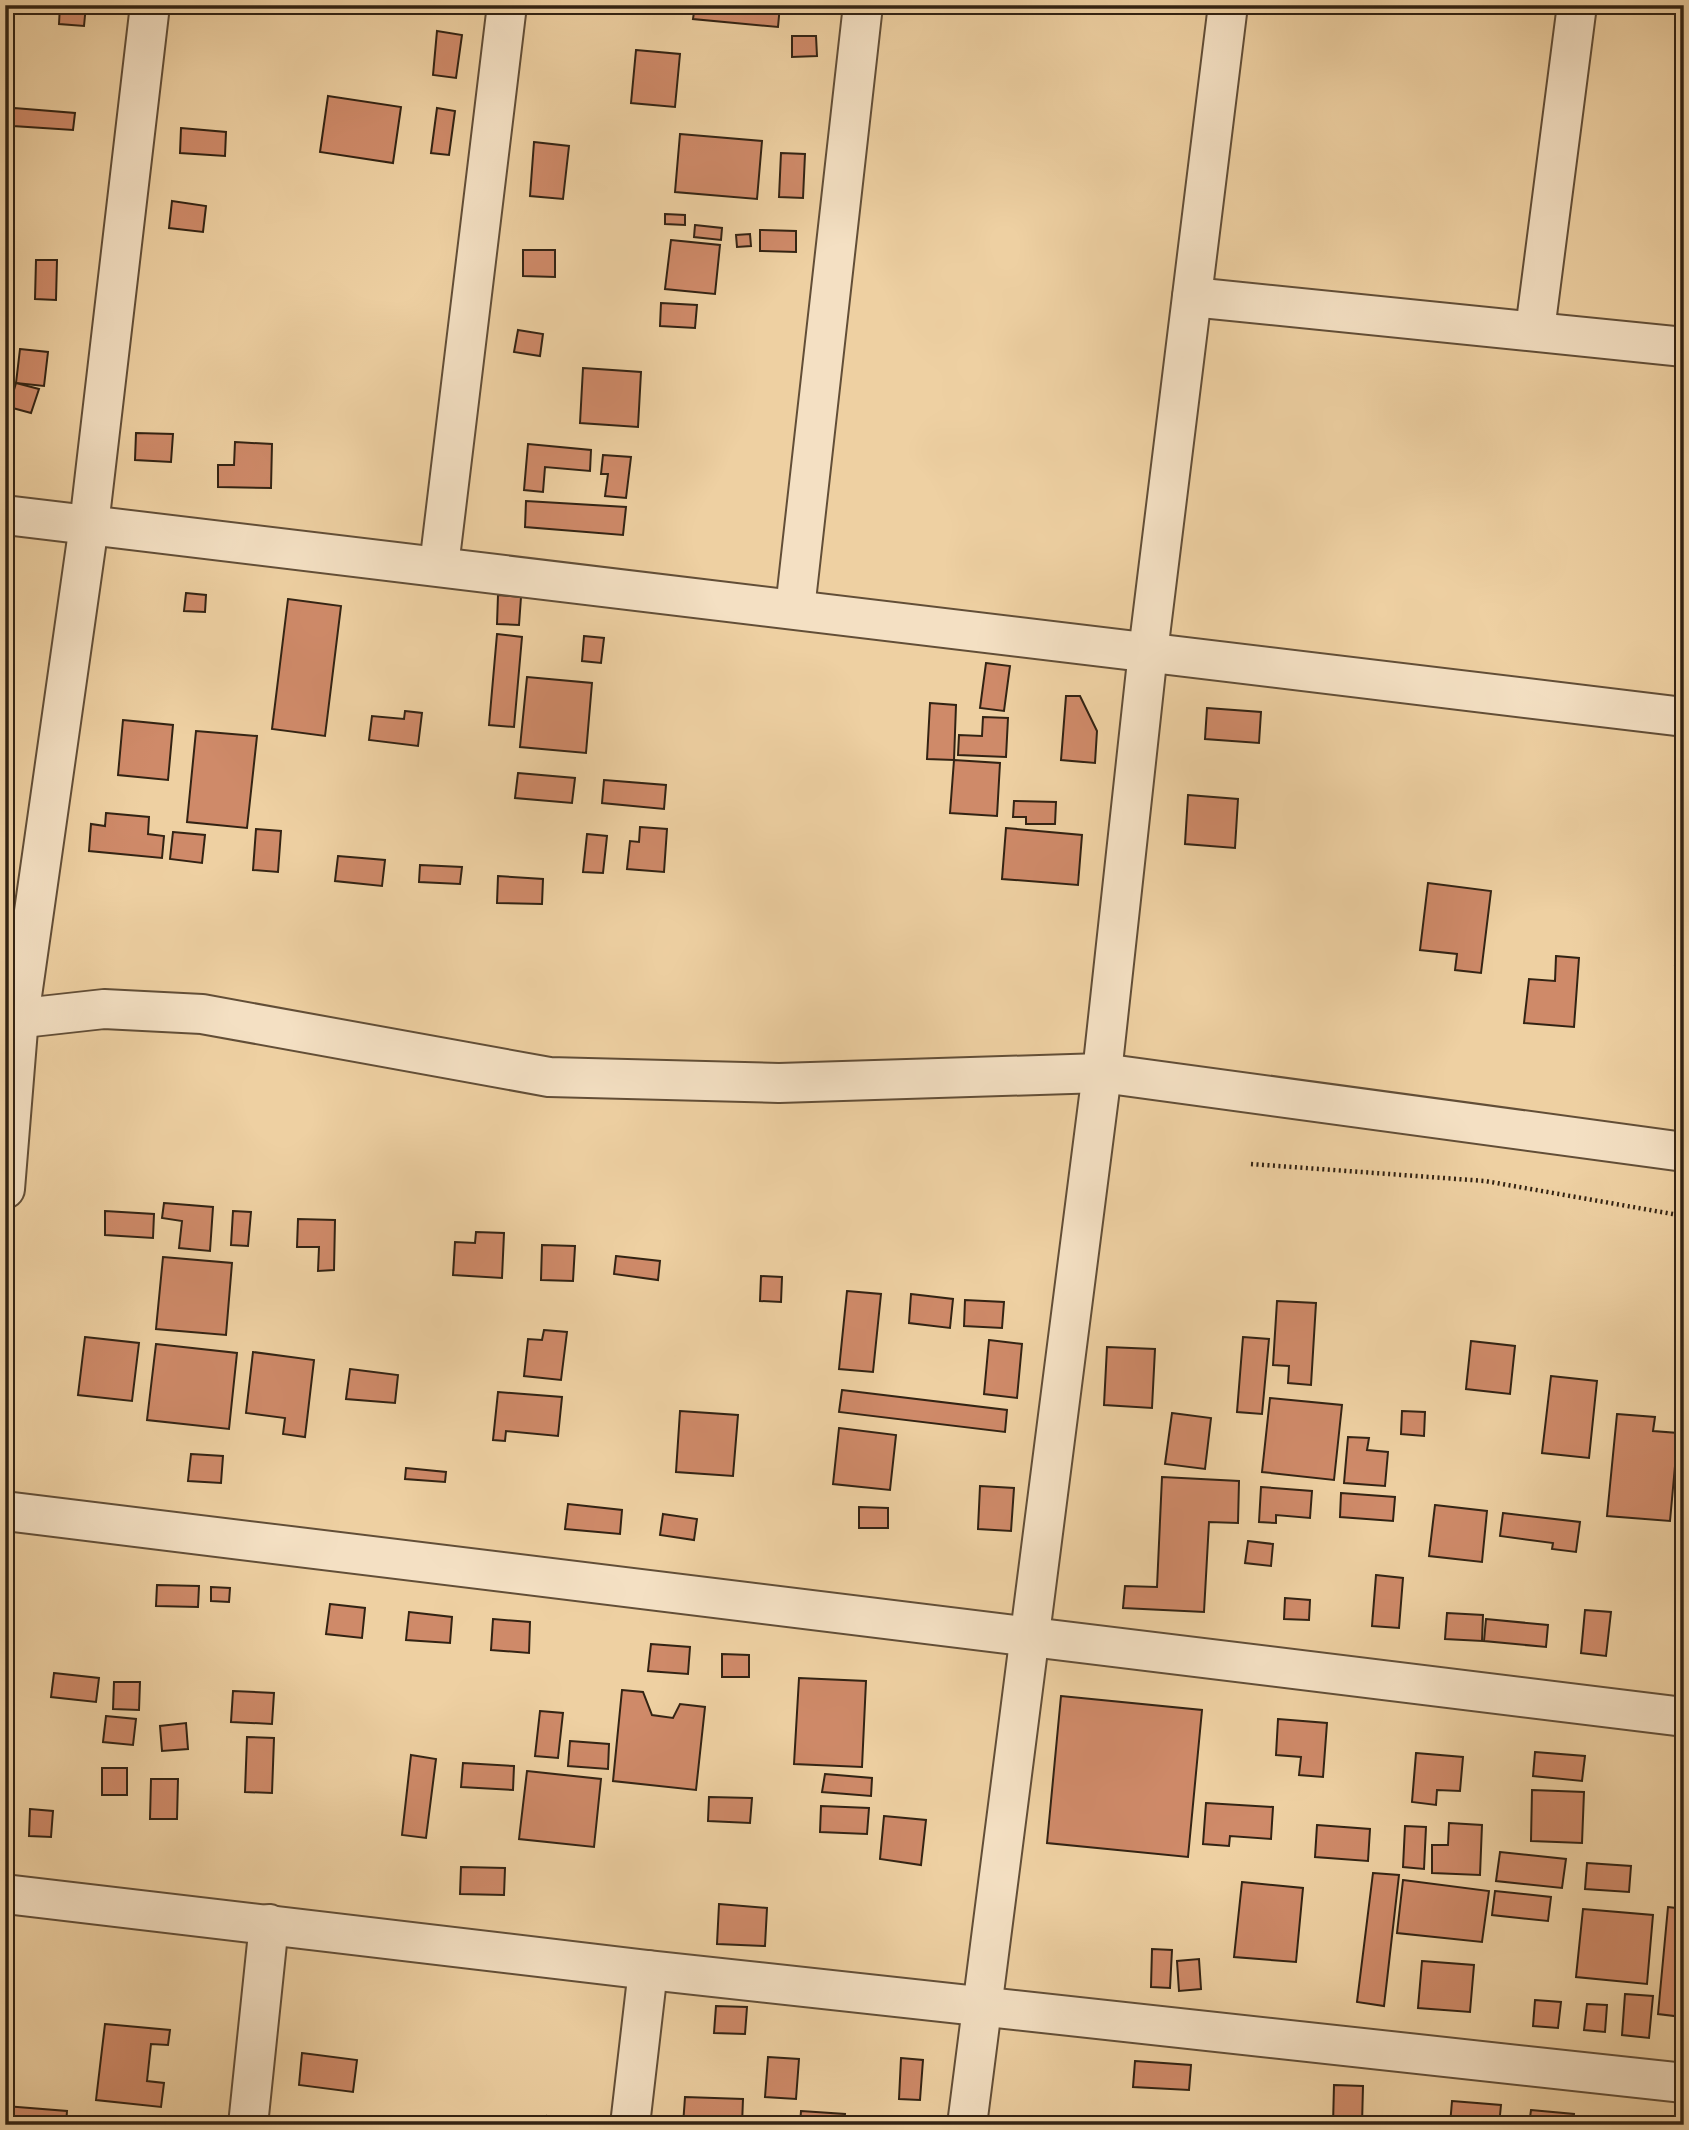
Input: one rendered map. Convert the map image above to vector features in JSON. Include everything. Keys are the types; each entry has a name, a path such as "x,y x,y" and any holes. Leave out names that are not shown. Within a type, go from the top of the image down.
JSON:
{"street":[{"path":"5,1189 12,1019 89,525 150,5"},
{"path":"439,566 506,5"},
{"path":"795,609 863,5"},
{"path":"967,2125 1027,1637 1102,1073 1149,652 1228,5"},
{"path":"1535,330 1577,5"},
{"path":"1192,297 1684,347"},
{"path":"5,515 1684,717"},
{"path":"12,1019 104,1009 202,1014 549,1077 779,1083 1102,1073 1684,1152"},
{"path":"5,1511 1684,1717"},
{"path":"5,1894 648,1970 982,2004 1684,2084"},
{"path":"248,2125 269,1924"},
{"path":"630,2125 648,1970"}],"path":[{"path":"1251,1164 1485,1181 1684,1216"}],"building":[{"path":"60,5 86,5 84,26 59,24"},
{"path":"695,5 780,5 778,27 693,19"},
{"path":"437,31 462,35 456,78 433,75"},
{"path":"792,36 816,36 817,56 792,57"},
{"path":"636,50 680,54 675,107 631,103"},
{"path":"328,96 401,107 393,163 320,152"},
{"path":"14,108 75,113 73,130 13,126"},
{"path":"437,108 455,111 449,155 431,153"},
{"path":"181,128 226,132 225,156 180,153"},
{"path":"680,134 762,141 757,199 675,192"},
{"path":"534,142 569,146 563,199 530,196"},
{"path":"781,153 805,154 803,198 779,197"},
{"path":"172,201 206,206 203,232 169,228"},
{"path":"665,214 685,215 685,225 665,224"},
{"path":"695,225 722,228 721,240 694,237"},
{"path":"760,230 796,231 796,252 760,251"},
{"path":"750,234 751,246 737,247 736,235"},
{"path":"671,240 720,245 715,294 665,289"},
{"path":"523,250 555,250 555,277 523,276"},
{"path":"36,260 57,260 56,300 35,299"},
{"path":"661,303 697,305 695,328 660,326"},
{"path":"518,330 543,334 540,356 514,352"},
{"path":"20,349 48,352 44,386 16,383"},
{"path":"583,368 641,372 638,427 580,423"},
{"path":"16,383 39,389 31,413 9,407"},
{"path":"136,433 173,434 171,462 135,460"},
{"path":"235,442 272,444 271,488 218,487 218,465 234,465"},
{"path":"528,444 591,450 590,471 545,467 543,492 524,490"},
{"path":"603,455 631,457 626,498 605,496 608,474 601,474"},
{"path":"526,501 626,507 623,535 525,527"},
{"path":"186,593 206,595 205,612 184,611"},
{"path":"498,595 521,597 519,625 497,624"},
{"path":"288,599 341,606 325,736 272,729"},
{"path":"5,611 9,611 6,660 5,660"},
{"path":"497,634 522,637 514,727 489,725"},
{"path":"584,636 604,638 601,663 582,661"},
{"path":"986,663 1010,666 1004,711 980,708"},
{"path":"527,677 592,683 586,753 520,747"},
{"path":"1066,696 1080,696 1097,731 1095,763 1061,760"},
{"path":"930,703 956,705 954,760 927,759"},
{"path":"1207,708 1261,712 1259,743 1205,739"},
{"path":"405,711 422,713 418,746 369,740 372,716 404,719"},
{"path":"983,717 1008,718 1006,757 958,755 959,735 982,736"},
{"path":"123,720 173,725 168,780 118,775"},
{"path":"196,731 257,736 247,828 187,822"},
{"path":"954,760 1000,763 997,816 950,813"},
{"path":"518,773 575,778 572,803 515,798"},
{"path":"604,780 666,785 664,809 602,803"},
{"path":"1188,795 1238,799 1235,848 1185,844"},
{"path":"1014,801 1056,802 1055,824 1026,824 1026,817 1013,817"},
{"path":"106,813 149,817 148,834 164,836 162,858 89,851 91,824 105,826"},
{"path":"640,827 667,829 664,872 627,869 630,841 639,842"},
{"path":"1006,828 1082,835 1078,885 1002,879"},
{"path":"256,829 281,831 278,872 253,870"},
{"path":"173,832 205,835 202,863 170,859"},
{"path":"587,834 607,836 603,873 583,872"},
{"path":"338,856 385,860 382,886 335,881"},
{"path":"420,865 462,867 460,884 419,882"},
{"path":"498,876 543,879 542,904 497,903"},
{"path":"1428,883 1491,891 1481,973 1455,970 1457,954 1420,950"},
{"path":"1680,916 1684,917 1684,966 1675,965"},
{"path":"1556,956 1579,958 1574,1027 1524,1023 1529,979 1555,981"},
{"path":"164,1203 213,1207 210,1251 179,1248 182,1221 162,1218"},
{"path":"105,1211 154,1214 153,1238 105,1235"},
{"path":"233,1211 251,1212 248,1246 231,1245"},
{"path":"298,1219 335,1220 334,1270 318,1271 319,1247 297,1247"},
{"path":"476,1232 504,1233 502,1278 453,1275 455,1242 475,1243"},
{"path":"542,1245 575,1246 573,1281 541,1280"},
{"path":"616,1256 660,1261 658,1280 614,1274"},
{"path":"163,1257 232,1263 226,1335 156,1329"},
{"path":"761,1276 782,1277 781,1302 760,1301"},
{"path":"847,1291 881,1294 873,1372 839,1369"},
{"path":"911,1294 953,1299 950,1328 909,1323"},
{"path":"965,1300 1004,1302 1002,1328 964,1326"},
{"path":"1277,1301 1316,1303 1311,1385 1288,1383 1289,1366 1273,1365"},
{"path":"544,1330 567,1332 561,1380 524,1376 528,1339 542,1340"},
{"path":"85,1337 139,1343 132,1401 78,1395"},
{"path":"1243,1337 1269,1339 1262,1414 1237,1412"},
{"path":"989,1340 1022,1344 1017,1398 984,1394"},
{"path":"1471,1341 1515,1346 1510,1394 1466,1389"},
{"path":"156,1344 237,1353 229,1429 147,1420"},
{"path":"1107,1347 1155,1349 1152,1408 1104,1405"},
{"path":"253,1352 314,1360 305,1437 283,1434 285,1418 246,1413"},
{"path":"350,1369 398,1375 395,1403 346,1399"},
{"path":"1551,1376 1597,1381 1589,1458 1542,1453"},
{"path":"842,1390 1007,1410 1005,1432 839,1412"},
{"path":"498,1392 562,1397 558,1436 506,1431 505,1441 493,1440"},
{"path":"1270,1398 1342,1405 1334,1480 1262,1472"},
{"path":"680,1411 738,1415 733,1476 676,1472"},
{"path":"1402,1411 1425,1412 1424,1436 1401,1434"},
{"path":"1172,1413 1211,1418 1205,1469 1165,1464"},
{"path":"1617,1414 1655,1417 1653,1431 1678,1433 1670,1521 1607,1516"},
{"path":"839,1428 896,1435 890,1490 833,1484"},
{"path":"1348,1437 1369,1438 1367,1450 1388,1452 1385,1486 1344,1483"},
{"path":"191,1454 223,1456 221,1483 188,1481"},
{"path":"406,1468 446,1472 445,1482 405,1479"},
{"path":"1162,1477 1239,1481 1238,1523 1209,1522 1204,1612 1123,1608 1125,1586 1157,1587"},
{"path":"980,1486 1014,1488 1011,1531 978,1529"},
{"path":"1261,1487 1312,1491 1310,1518 1276,1515 1276,1523 1259,1522"},
{"path":"1341,1493 1395,1497 1393,1521 1340,1517"},
{"path":"568,1504 622,1510 620,1534 565,1529"},
{"path":"1435,1505 1487,1511 1482,1562 1429,1556"},
{"path":"859,1507 888,1508 888,1528 859,1528"},
{"path":"1503,1513 1580,1522 1576,1552 1552,1549 1553,1543 1500,1536"},
{"path":"663,1514 697,1519 694,1540 660,1535"},
{"path":"1248,1541 1273,1544 1271,1566 1245,1563"},
{"path":"1376,1575 1403,1578 1399,1628 1372,1626"},
{"path":"157,1585 199,1586 198,1607 156,1606"},
{"path":"211,1587 230,1588 229,1602 211,1601"},
{"path":"1285,1598 1310,1600 1309,1620 1284,1619"},
{"path":"330,1604 365,1608 362,1638 326,1634"},
{"path":"1585,1610 1611,1612 1606,1656 1581,1653"},
{"path":"409,1612 452,1617 450,1643 406,1640"},
{"path":"1447,1613 1483,1615 1482,1641 1445,1639"},
{"path":"493,1619 530,1622 529,1653 491,1650"},
{"path":"1486,1619 1548,1625 1546,1647 1484,1641"},
{"path":"651,1644 690,1647 688,1674 648,1671"},
{"path":"722,1654 749,1655 749,1677 722,1677"},
{"path":"54,1673 99,1678 96,1702 51,1697"},
{"path":"799,1678 866,1681 862,1767 794,1764"},
{"path":"114,1682 140,1682 139,1710 113,1709"},
{"path":"622,1690 643,1692 652,1715 673,1718 680,1704 705,1707 696,1790 613,1781"},
{"path":"233,1691 274,1693 272,1724 231,1722"},
{"path":"1061,1696 1202,1710 1188,1857 1047,1843"},
{"path":"540,1711 563,1713 558,1758 535,1756"},
{"path":"106,1716 136,1719 133,1745 103,1742"},
{"path":"1278,1719 1327,1723 1323,1777 1299,1775 1301,1757 1276,1755"},
{"path":"186,1723 188,1749 162,1751 160,1726"},
{"path":"247,1737 274,1738 272,1793 245,1792"},
{"path":"570,1741 609,1744 608,1769 568,1766"},
{"path":"1535,1752 1585,1756 1582,1781 1533,1776"},
{"path":"1416,1753 1463,1757 1460,1791 1437,1790 1436,1805 1412,1802"},
{"path":"411,1755 436,1759 426,1838 402,1835"},
{"path":"463,1763 514,1766 513,1790 461,1787"},
{"path":"102,1768 127,1768 127,1795 102,1795"},
{"path":"527,1771 601,1779 594,1847 519,1839"},
{"path":"825,1774 872,1778 871,1796 822,1792"},
{"path":"151,1779 178,1779 177,1819 150,1819"},
{"path":"1532,1790 1584,1792 1582,1843 1531,1841"},
{"path":"709,1797 752,1798 750,1823 708,1821"},
{"path":"1206,1803 1273,1807 1271,1839 1230,1836 1229,1846 1203,1844"},
{"path":"821,1806 869,1808 867,1834 820,1832"},
{"path":"30,1809 53,1811 51,1837 29,1836"},
{"path":"884,1816 926,1820 921,1865 880,1859"},
{"path":"1449,1823 1482,1825 1480,1875 1432,1873 1432,1845 1448,1845"},
{"path":"1317,1825 1370,1829 1368,1861 1315,1857"},
{"path":"1405,1826 1426,1827 1424,1869 1403,1867"},
{"path":"1677,1851 1684,1851 1684,1900 1676,1899"},
{"path":"1500,1852 1566,1859 1562,1888 1496,1881"},
{"path":"1587,1863 1631,1866 1629,1892 1585,1889"},
{"path":"461,1867 505,1868 504,1895 460,1894"},
{"path":"1373,1873 1399,1875 1384,2006 1357,2002"},
{"path":"1403,1880 1489,1891 1482,1942 1397,1933"},
{"path":"1242,1882 1303,1888 1296,1962 1234,1957"},
{"path":"1495,1891 1551,1897 1548,1921 1492,1915"},
{"path":"719,1904 767,1908 765,1946 717,1944"},
{"path":"1668,1907 1684,1909 1683,2017 1658,2014"},
{"path":"1583,1909 1653,1915 1647,1984 1576,1977"},
{"path":"1152,1949 1172,1950 1170,1988 1151,1987"},
{"path":"1199,1959 1201,1989 1179,1991 1177,1961"},
{"path":"1422,1961 1474,1965 1470,2012 1418,2008"},
{"path":"1625,1994 1653,1996 1649,2038 1622,2035"},
{"path":"1535,2000 1561,2002 1558,2028 1533,2026"},
{"path":"1587,2004 1607,2005 1605,2032 1584,2030"},
{"path":"716,2006 747,2007 745,2034 714,2033"},
{"path":"105,2024 170,2030 168,2045 151,2044 147,2081 164,2083 161,2107 96,2100"},
{"path":"302,2053 357,2060 353,2092 299,2085"},
{"path":"768,2057 799,2059 796,2099 765,2097"},
{"path":"901,2058 923,2060 920,2100 899,2099"},
{"path":"1135,2061 1191,2065 1189,2090 1133,2087"},
{"path":"1334,2085 1363,2086 1362,2125 1333,2125"},
{"path":"685,2097 743,2099 742,2125 683,2125"},
{"path":"1452,2101 1501,2105 1499,2125 1450,2125"},
{"path":"5,2106 67,2111 66,2125 5,2125"},
{"path":"1531,2110 1574,2114 1573,2125 1529,2125"},
{"path":"801,2111 845,2114 844,2125 800,2125"},
{"path":"87,2116 110,2118 110,2125 86,2125"},
{"path":"547,2116 581,2122 580,2125 545,2125"},
{"path":"859,2116 877,2118 877,2125 858,2125"},
{"path":"1046,2116 1106,2121 1106,2125 1045,2125"}]}
